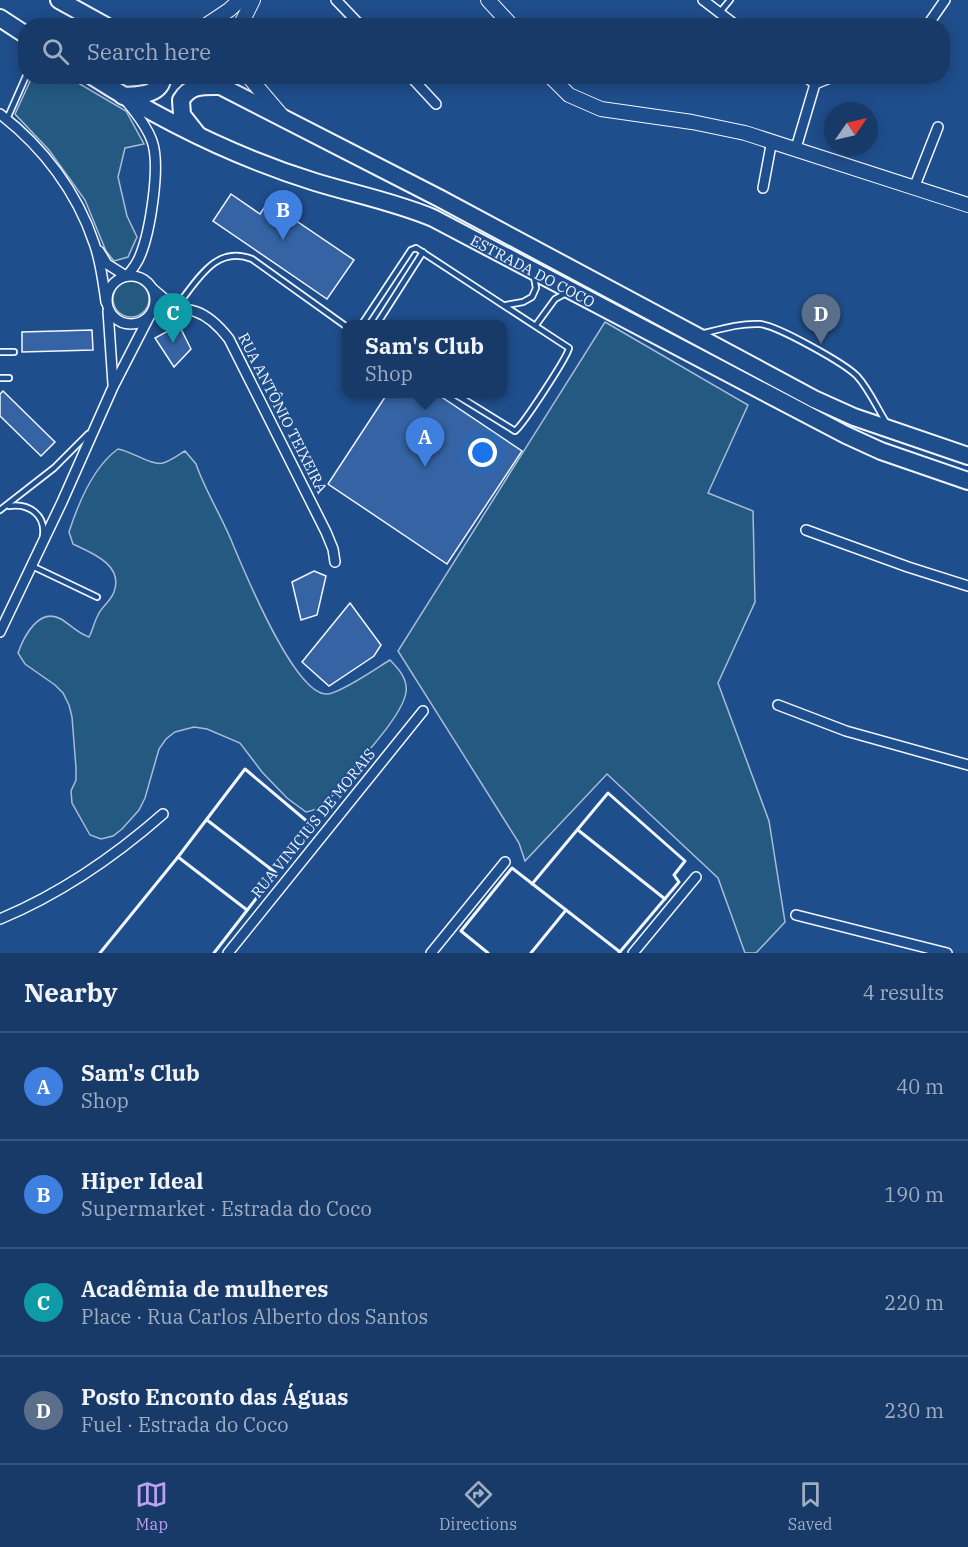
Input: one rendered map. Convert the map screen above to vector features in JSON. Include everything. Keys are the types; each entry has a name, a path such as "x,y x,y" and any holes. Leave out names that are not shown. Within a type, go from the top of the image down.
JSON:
{"highway":[{"path":"59,0 92,18"},
{"path":"0,18 18,29"},
{"name":"ESTRADA DO COCO","path":"104,84 202,139 295,175 413,210 456,230 846,435 900,458 968,481"},
{"path":"122,96 150,93 160,84"},
{"name":"ESTRADA DO COCO","path":"215,84 439,198 814,399 854,417 968,456"},
{"path":"202,139 182,115 181,100 185,93 196,87 219,86"}],"street":[{"path":"217,18 240,0"},
{"path":"244,18 253,0"},
{"path":"336,0 353,18"},
{"path":"488,0 505,18"},
{"path":"703,0 727,18"},
{"path":"933,18 945,0"},
{"path":"255,84 285,119"},
{"path":"417,84 436,104"},
{"path":"558,84 569,95 601,110 702,124 772,140 968,205"},
{"path":"796,148 814,84"},
{"path":"122,96 148,133 157,166 143,246 137,263 126,276"},
{"path":"3,117 38,148 59,175 107,264 126,276"},
{"path":"914,188 938,127"},
{"path":"763,188 772,140"},
{"path":"95,244 107,304 113,387"},
{"path":"0,632 113,387 151,313 155,301 152,287 141,278 126,276 119,278 109,288 107,304 115,319 122,323 138,323 151,313"},
{"name":"RUA ANTÔNIO TEIXEIRA","path":"152,287 175,307 200,313 221,329 228,339 326,532 333,549 335,562"},
{"name":"RUA ANTÔNIO TEIXEIRA","path":"151,313 175,307"},
{"path":"807,530 968,586"},
{"path":"778,705 846,731 968,765"},
{"name":"RUA VINICIUS DE MORAIS","path":"228,953 423,711"},
{"path":"0,919 43,899 84,874 127,844 163,814"},
{"path":"431,953 505,862"},
{"path":"633,953 696,877"},
{"path":"796,915 946,953"}],"lane":[{"path":"720,12 729,0"},
{"path":"3,117 22,84"},
{"path":"364,320 413,248 423,252 567,345 569,350 515,431 463,398"},
{"path":"380,320 423,252"},
{"path":"175,307 211,266 225,256 234,254 252,259 342,323"},
{"path":"399,268 409,274"},
{"path":"505,305 523,302 532,297 536,288 534,272"},
{"path":"386,288 396,295"},
{"path":"536,325 555,298 570,291"},
{"path":"372,308 383,315"},
{"path":"695,335 749,324 764,324 781,332 847,367 859,378 891,430"},
{"path":"0,352 14,352"},
{"path":"0,378 9,378"},
{"path":"0,510 61,462 96,426"},
{"path":"7,506 23,505 38,515 44,531 41,545"},
{"path":"32,566 97,597"}],"shaded area":[{"path":"29,84 80,84 126,111 144,144 125,148 118,177 127,216 137,237 128,257 114,261 106,251 85,200 49,150 15,114"},
{"path":"131,281 144,286 149,299 144,312 131,317 118,312 113,299 118,286"},
{"path":"605,322 748,405 708,493 753,511 755,602 718,683 769,821 785,922 756,953 745,953 718,878 607,774 525,861 519,843 398,651"},
{"path":"118,449 158,463 168,461 185,451 196,464 272,631 300,675 313,689 326,694 332,693 348,686 390,660 402,674 406,692 397,714 330,798 317,808 306,812 287,798 262,772 240,743 207,729 194,727 175,732 166,739 159,749 145,798 139,810 113,836 101,839 90,835 72,803 71,791 76,780 76,768 69,705 63,693 25,664 18,653 28,632 39,620 46,617 53,616 61,619 89,637 99,612 113,595 116,583 110,567 97,556 73,544 69,532 94,475 109,456"}],"building":[{"path":"231,194 260,214 264,208 282,220 286,214 354,260 327,299 213,221"},
{"path":"179,325 191,349 174,367 155,338"},
{"path":"92,330 93,350 22,352 22,332"},
{"path":"3,391 55,442 41,456 0,416 0,394"},
{"path":"384,398 443,398 522,451 447,564 328,484"},
{"path":"314,571 326,576 317,615 301,620 292,582"},
{"path":"350,603 381,645 374,656 329,686 302,662"}],"wall":[{"path":"100,953 178,857 245,769 309,823 270,869"},
{"path":"532,884 608,793 685,861 674,875 679,882 619,953"},
{"path":"207,820 276,873 214,953"},
{"path":"578,830 665,899"},
{"path":"178,857 247,910"},
{"path":"488,953 461,931 512,868 620,952"},
{"path":"531,953 566,910"}],"place":[{"name":"Hiper Ideal","path":"283,240"},
{"name":"Acadêmia de mulheres","path":"173,343"},
{"name":"Posto Enconto das Águas","path":"821,344"},
{"name":"Sam's Club","path":"425,467"}]}
